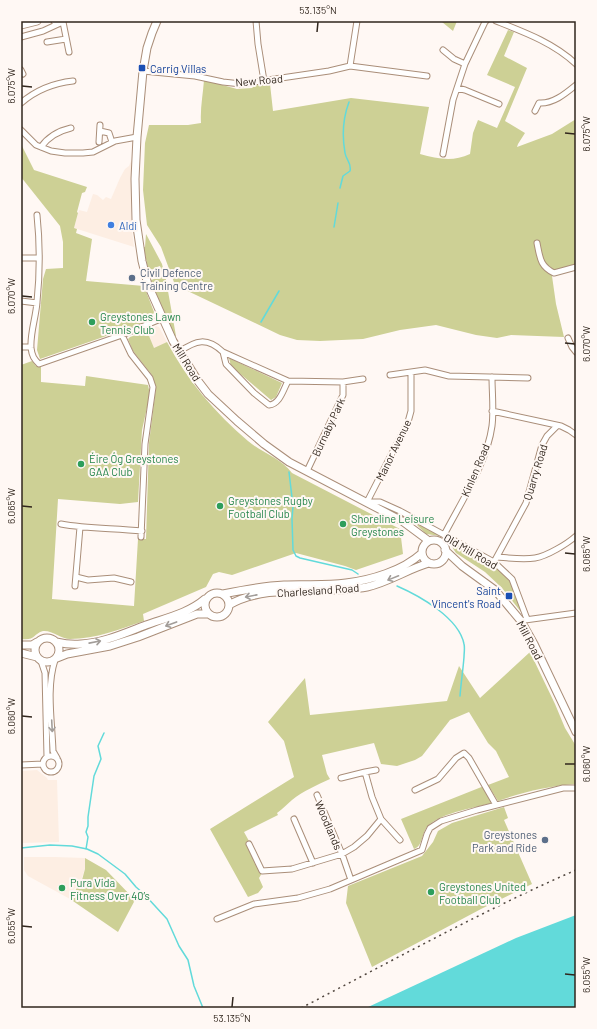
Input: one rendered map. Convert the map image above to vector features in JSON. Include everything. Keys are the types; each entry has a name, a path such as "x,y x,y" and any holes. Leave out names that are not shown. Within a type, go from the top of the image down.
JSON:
{"main road":[{"path":"21,25 37,21"},
{"name":"Mill Road","path":"157,21 147,48 143,71 135,179 136,220 139,244 148,285 173,341 208,394 264,444 289,462 367,502 402,522 429,541"},
{"name":"Mill Road","path":"410,528 422,551"},
{"path":"429,541 438,541 443,544 445,550 445,556 436,564 429,563 423,558 422,551 424,545 429,541"},
{"name":"Mill Road","path":"445,550 462,566 495,590 524,620 576,732"},
{"name":"Charlesland Road","path":"223,594 270,586 295,584 345,584 365,580 397,568 417,557 422,551"},
{"name":"Mill Road","path":"441,561 447,561 462,566"},
{"name":"Charlesland Road","path":"229,605 242,598 280,592 334,591 369,586 429,563"},
{"path":"21,645 32,645 47,638 56,642 68,644 81,644 100,641 187,610 198,605 209,594 214,592 223,594 228,599 229,605 227,612 222,616 216,617 208,614 197,614 138,637 110,646 67,654 48,663 21,653"},
{"path":"205,599 204,608 208,614"},
{"path":"38,642 35,649 39,659"},
{"path":"56,642 60,650 56,659"}],"street":[{"path":"256,21 264,82"},
{"path":"357,21 350,66 427,76"},
{"path":"443,154 453,100 465,64 486,21"},
{"path":"496,21 541,40 567,56 576,64"},
{"path":"21,37 43,31 55,23 63,22 69,52"},
{"path":"47,42 66,39"},
{"path":"443,50 454,59 465,64"},
{"name":"New Road","path":"143,71 195,76 241,84 264,82 350,66"},
{"path":"21,103 37,92 61,83 73,81"},
{"path":"535,111 539,103 560,98 576,85"},
{"path":"457,88 499,104"},
{"path":"41,147 46,140 52,136 71,128"},
{"path":"99,142 100,128 109,133 112,142"},
{"path":"21,130 36,145 51,151 65,153 93,152 112,142 137,138"},
{"path":"37,215 40,258 37,303 31,347 33,358 39,364 122,335 163,318"},
{"path":"537,243 539,255 546,270 554,273 576,267"},
{"path":"21,258 40,258"},
{"path":"21,300 37,303"},
{"path":"122,335 130,354 150,378 153,387 145,444 142,537"},
{"path":"568,338 576,352"},
{"name":"Burnaby Park","path":"179,352 204,341 216,345 223,352 288,381 343,382 363,380"},
{"path":"21,346 31,347"},
{"path":"223,352 226,364 254,393 269,405 278,402 288,381"},
{"path":"390,375 425,370 449,376 528,378"},
{"name":"Manor Avenue","path":"367,502 408,422 411,411 411,372"},
{"name":"Kinlen Road","path":"444,535 485,453 492,426 492,377"},
{"name":"Burnaby Park","path":"307,471 343,395 343,382"},
{"path":"492,411 557,426 569,430 576,435"},
{"name":"Quarry Road","path":"494,562 526,503 542,445 547,436 557,426"},
{"name":"Old Mill Road","path":"367,502 380,502 422,522 494,562 512,579 524,620"},
{"path":"61,524 80,527 119,528 142,531"},
{"path":"75,586 80,527"},
{"path":"497,557 525,559 536,558 562,546 576,536"},
{"path":"76,577 88,580 114,578 131,582"},
{"path":"524,620 576,613"},
{"path":"39,659 45,673 47,757 43,764"},
{"path":"43,764 47,771 54,771 59,766 57,758 53,752 50,685 51,673 56,659"},
{"path":"415,790 438,779 456,758 464,753 469,758 496,805"},
{"path":"47,757 52,756 57,758"},
{"path":"21,765 43,764"},
{"path":"341,778 376,770"},
{"path":"365,772 372,797 382,819 400,840"},
{"path":"217,919 254,904 298,898 330,890 422,850 430,828 442,821 496,805 563,788 576,788"},
{"name":"Woodlands","path":"316,795 342,854 351,880"},
{"path":"294,819 313,863"},
{"name":"Woodlands","path":"249,844 262,871 292,869 342,854 354,847 367,836 382,819"}],"shaded area":[{"path":"132,159 131,206 134,247 74,228 79,210 87,212 93,194 97,195 103,200 106,197 111,199 120,178 125,169 129,166"},
{"path":"156,326 159,327 167,342 154,349 147,331"},
{"path":"37,770 48,780 57,780 59,842 21,843 21,771"},
{"path":"24,857 85,858 85,869 79,886 75,888 70,899 28,876 24,870"}],"green space":[{"path":"437,21 457,21 453,31 442,22"},
{"path":"508,30 514,32 504,56 527,68 505,121 525,133 517,147 552,134 576,119 576,265 558,275 552,276 556,304 564,337 511,335 497,338 476,335 436,325 400,330 363,339 320,341 297,340 280,335 175,285 161,247 147,225 143,190 145,143 149,125 188,125 201,123 204,80 237,89 252,88 255,85 270,84 273,111 351,98 429,107 420,154 445,159 458,158 470,154 473,133 478,120 497,128 515,87 487,75"},
{"name":"Greystones Lawn Tennis Club","path":"21,144 34,170 87,187 85,192 82,193 74,228 77,229 76,233 92,239 86,281 144,286 154,312 151,319 138,325 40,359 37,350 43,279 46,269 63,268 63,242 60,226 21,177"},
{"path":"146,234 162,264 176,336 174,336 164,315 151,280 163,276 160,266 157,267 157,269 150,271 148,269 144,249"},
{"path":"147,331 154,348 167,342 184,370 203,396 236,431 253,445 277,459 292,473 400,529 403,554 356,570 296,553 232,575 219,572 213,574 206,587 143,614 144,621 117,630 80,639 67,639 50,632 43,631 29,639 21,639 21,365 32,361 36,366 41,366 41,382 85,386 86,376 148,385 150,394 142,430 138,502 120,504 58,499 52,599 134,606 138,539 146,539 149,443 156,387 152,375 133,351 128,339"},
{"path":"229,358 282,383 276,397 271,400 231,366"},
{"path":"385,506 397,511 445,538 426,534 414,522 384,507"},
{"path":"446,538 501,569 511,579 523,612 521,612 502,588 485,572 456,553"},
{"path":"530,652 565,728 576,746 576,766 574,767 576,772 576,784 536,790 498,801 488,785 509,777 496,751 488,743 469,712 450,720 422,756 397,766 381,764 374,743 322,755 327,774 330,779 310,788 296,797 277,813 278,815 244,832 249,841 246,842 262,873 259,878 263,887 258,893 248,897 210,829 294,777 284,741 268,722 305,678 310,715 447,701 459,666 480,698"},
{"path":"484,786 492,803 460,811 436,820 427,827 419,845 414,849 401,819"},
{"name":"Greystones United Football Club","path":"504,807 508,818 504,820 532,884 481,909 372,967 346,903 348,886 422,856 433,842 438,831 452,823"},
{"path":"85,858 106,870 135,900 118,932 70,899 82,880 85,869"}],"water":[{"path":"576,915 576,1008 366,1008 516,938"}],"waterway":[{"path":"340,188 343,176 350,171 350,164 345,153 343,134 345,114 349,102"},
{"path":"334,227 338,203"},
{"path":"261,322 279,291"},
{"path":"289,472 293,506 293,550 296,556 352,570 358,574"},
{"path":"397,586 437,609 455,625 461,634 464,644 464,662 460,696"},
{"path":"86,849 88,837 86,832 94,776 101,759 98,746 104,733"},
{"path":"21,848 50,845 72,846 87,849 98,854 125,874 167,919 179,946 188,960 194,986 203,1008"}],"railway":[{"path":"301,1008 472,919 576,870"}],"place":[{"name":"Carrig Villas","path":"142,68"},
{"name":"Aldi","path":"111,225"},
{"name":"Civil Defence Training Centre","path":"132,278"},
{"name":"Greystones Lawn Tennis Club","path":"92,322"},
{"name":"Éire Óg Greystones GAA Club","path":"81,464"},
{"name":"Greystones Rugby Football Club","path":"220,506"},
{"name":"Shoreline Leisure Greystones","path":"343,524"},
{"name":"Saint Vincent's Road","path":"509,596"},
{"name":"Greystones Park and Ride","path":"545,840"},
{"name":"Pura Vida Fitness Over 40’s","path":"62,888"},
{"name":"Greystones United Football Club","path":"431,892"}]}
